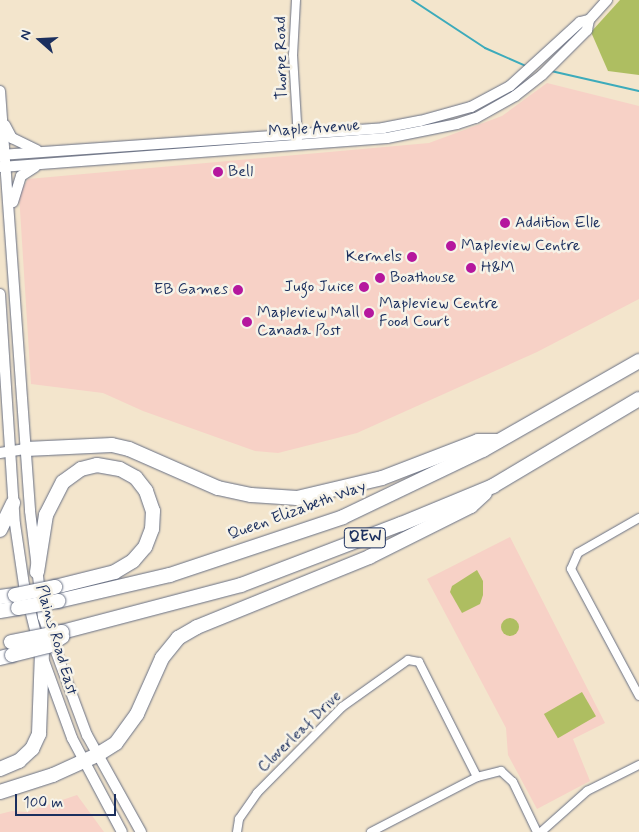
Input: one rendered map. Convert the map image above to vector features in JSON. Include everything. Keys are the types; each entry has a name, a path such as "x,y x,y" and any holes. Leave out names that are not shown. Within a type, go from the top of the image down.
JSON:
{"highway":[{"name":"Queen Elizabeth Way","path":"0,611 17,601 58,601 170,575 343,517 499,441 639,361"},
{"name":"QEW","path":"6,650 242,584 493,486 639,399"},
{"path":"26,449 112,445 130,449 218,488 251,495 297,498 382,478 478,441 499,441"},
{"path":"0,597 17,601 55,587 115,572 133,561 145,547 152,529 153,511 146,491 136,478 120,469 97,465 80,469 63,482 46,515 37,572"},
{"path":"0,792 22,787 91,758 126,732 149,680 178,638 225,614 300,588 369,557 471,506 493,486"},
{"path":"0,530 13,503"},
{"path":"0,769 19,761 32,749 39,734 42,654"}],"main road":[{"name":"Maple Avenue","path":"3,167 298,146 414,135 457,124 476,118 515,96 553,66 587,30 589,20 606,0"},
{"name":"Maple Avenue","path":"3,155 298,132 383,128 420,121 471,107 528,72 580,22 589,20"},
{"path":"0,91 3,115 3,167 11,246"},
{"path":"3,115 12,138 45,152"},
{"path":"11,246 17,183 28,168 46,164"},
{"name":"Plains Road East","path":"11,246 26,449 43,617 91,758 122,832"},
{"name":"Plains Road East","path":"0,294 5,452 24,585 42,654 62,713 140,832"},
{"path":"5,452 26,449"}],"street":[{"name":"Thorpe Road","path":"296,0 294,54 298,146"},
{"path":"639,518 578,553 571,569 639,696"},
{"name":"Cloverleaf Drive","path":"237,832 239,819 257,793 342,707 408,660 419,662 477,777"},
{"path":"371,832 477,777 494,772 507,775 539,832 587,792 639,765"}],"shaded area":[{"path":"547,83 639,106 639,299 537,352 357,433 278,453 255,451 143,411 103,393 31,384 19,194 28,179 429,143 502,116"},
{"path":"510,537 605,723 573,739 590,781 537,809 508,755 506,728 427,579"},
{"path":"77,795 104,832 0,832 0,814 12,811 27,812"}],"green space":[{"path":"620,0 639,0 639,75 608,71 591,32"},
{"path":"477,570 483,581 483,595 480,604 462,613 450,592 452,586"},
{"path":"506,618 514,618 519,623 517,634 506,636 501,631 501,623"},
{"path":"582,692 596,716 558,738 544,714"}],"waterway":[{"path":"412,0 485,48 526,66"},
{"path":"551,71 639,91"}],"place":[{"name":"Bell","path":"218,172"},
{"name":"Addition Elle","path":"505,223"},
{"name":"Mapleview Centre","path":"451,246"},
{"name":"Kernels","path":"412,257"},
{"name":"H&M","path":"471,268"},
{"name":"Boathouse","path":"380,278"},
{"name":"Jugo Juice","path":"364,287"},
{"name":"EB Games","path":"238,290"},
{"name":"Mapleview Centre Food Court","path":"369,313"},
{"name":"Mapleview Mall Canada Post","path":"247,322"}]}
